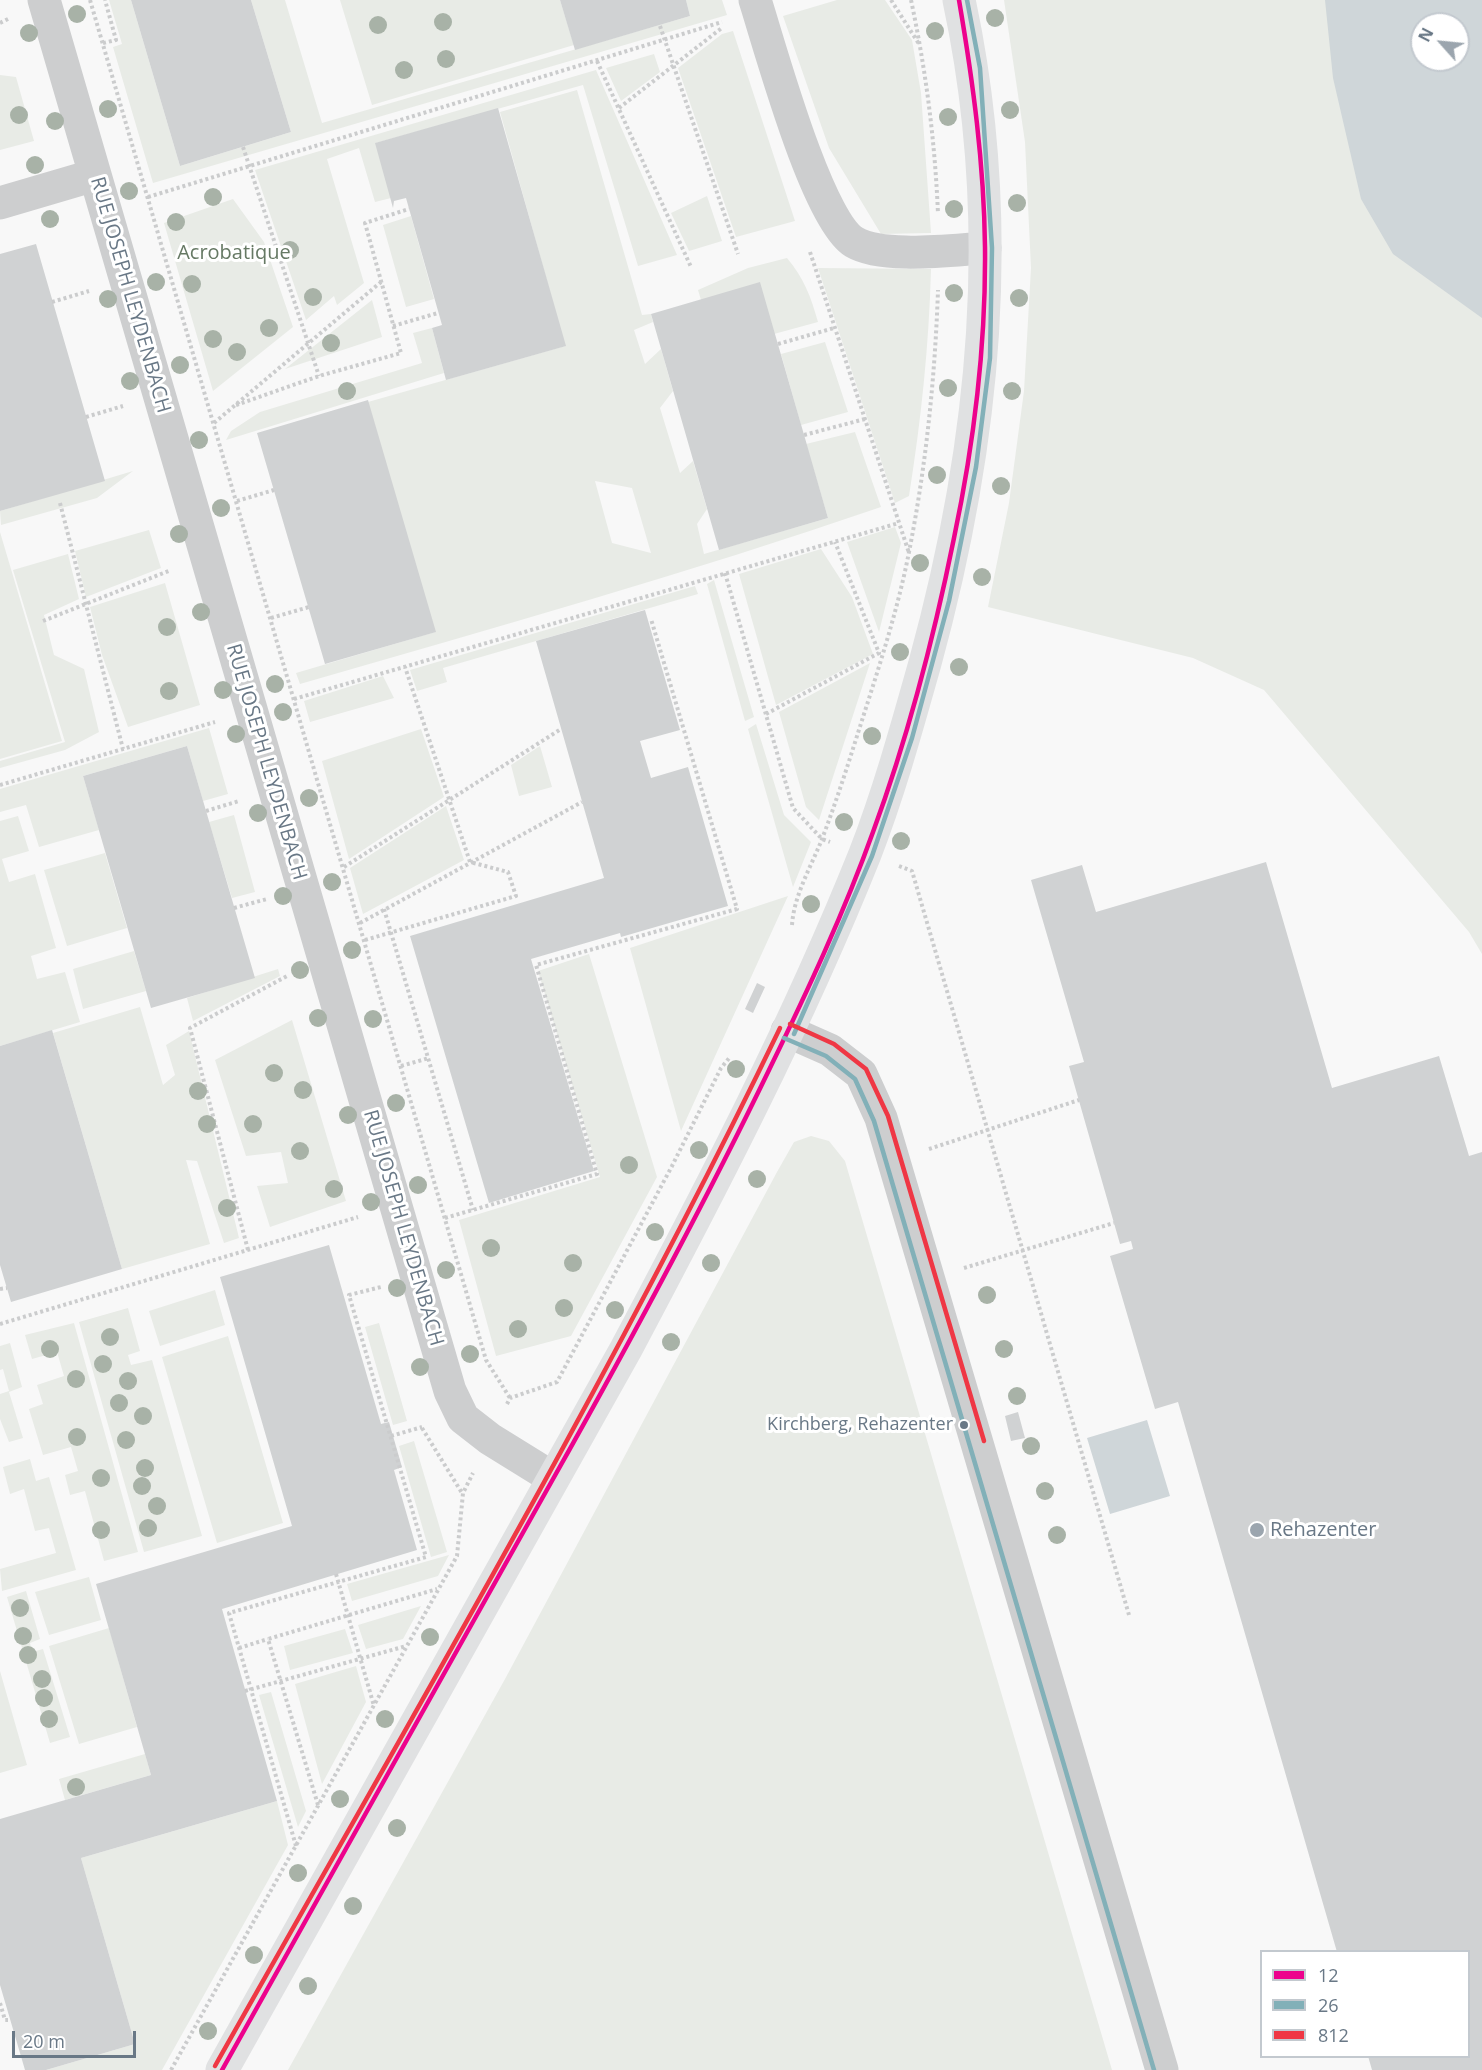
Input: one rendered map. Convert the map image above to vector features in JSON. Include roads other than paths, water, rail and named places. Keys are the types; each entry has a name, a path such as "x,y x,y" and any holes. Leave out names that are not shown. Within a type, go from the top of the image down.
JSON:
{"main road":[{"path":"222,2070 626,1349 700,1208 787,1031 865,854 905,736 942,599 969,466 982,357 985,248 973,68 959,0"}],"street":[{"name":"RUE JOSEPH LEYDENBACH","path":"44,0 450,1391 463,1418 490,1439 553,1478"},
{"path":"755,0 806,159 834,218 854,242 888,252 985,248"},
{"path":"0,203 95,175"},
{"path":"787,1031 830,1050 861,1074 881,1118 1162,2070"}],"place":[{"name":"Kirchberg, Rehazenter","path":"964,1425"},
{"name":"Rehazenter","path":"1257,1530"}],"park label":[{"name":"Acrobatique","path":"234,253"}]}
